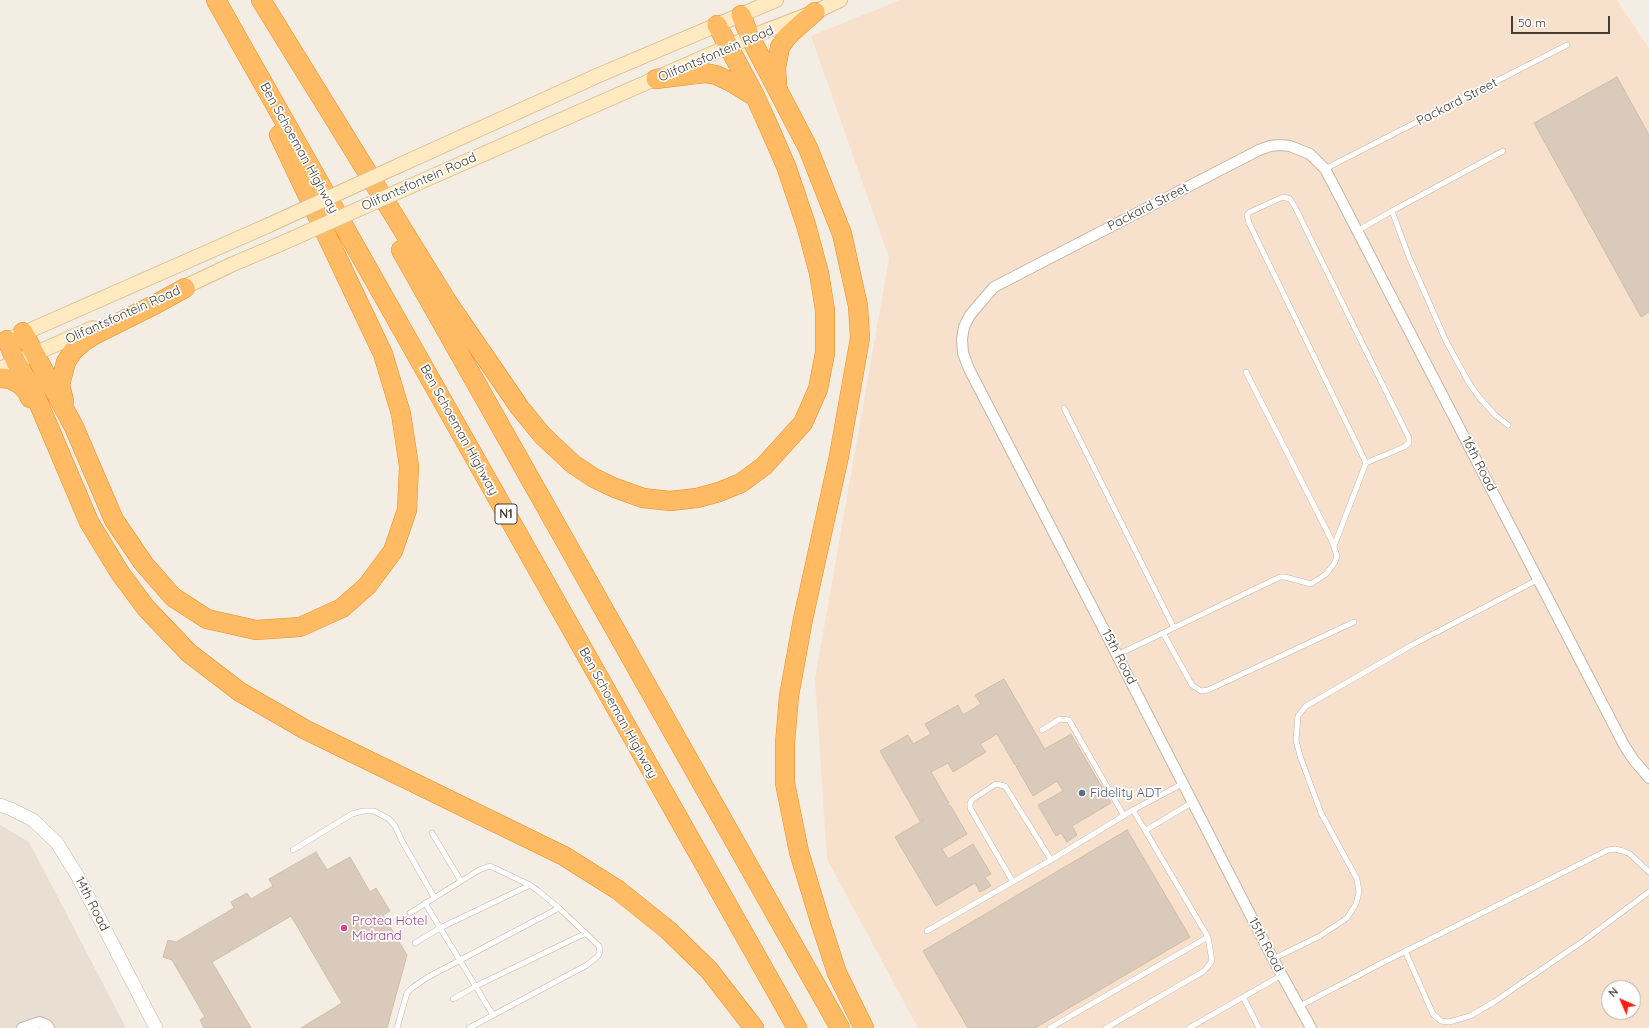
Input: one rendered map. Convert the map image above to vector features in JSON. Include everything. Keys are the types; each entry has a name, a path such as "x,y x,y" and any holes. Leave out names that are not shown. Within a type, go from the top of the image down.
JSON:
{"highway":[{"path":"185,288 96,334 83,342 73,351 66,362 60,385 64,400 114,520 144,564 173,597 207,619 256,630 300,627 342,608 367,586 393,551 407,510 409,466 401,414 383,354 215,0"},
{"name":"Ben Schoeman Highway","path":"215,0 796,1028"},
{"path":"260,0 448,303 520,408 543,436 573,464 594,478 615,488 643,498 670,501 697,498 719,492 741,483 764,466 803,423 818,390 825,353 826,310 819,273 806,225 786,166 755,96 717,25"},
{"path":"260,0 840,1028"},
{"path":"778,87 776,68 780,47 787,37 815,12"},
{"path":"740,15 808,148 842,234 858,306 860,338 839,456 803,619 789,696 785,743 785,783 799,852 820,921 837,973 864,1028"},
{"path":"656,79 705,73 716,75 755,96"},
{"path":"74,427 34,354 10,339 8,366 33,390 89,522 120,573 146,608 189,653 240,692 306,730 564,856 618,890 668,930 709,970 754,1028"},
{"path":"0,378 17,382 27,392 38,414 52,435"}],"main road":[{"name":"Olifantsfontein Road","path":"10,339 269,225 509,115 776,0"},
{"name":"Olifantsfontein Road","path":"8,366 185,288 233,264 750,37 815,12 840,0"}],"street":[{"name":"Packard Street","path":"994,287 1259,150 1270,146 1280,145 1290,146 1306,152"},
{"name":"16th Road","path":"1306,152 1316,159 1325,169 1624,745 1633,759 1649,778"},
{"name":"15th Road","path":"994,287 970,315 964,327 962,339 963,353 969,369 1118,655 1273,959 1311,1028"},
{"name":"14th Road","path":"0,805 11,808 33,820 57,843 77,875 154,1028"},
{"path":"22,1028 40,1022 49,1028"}],"lane":[{"name":"Packard Street","path":"1325,169 1567,45"},
{"path":"1358,231 1503,151"},
{"path":"1334,546 1366,463 1404,447 1409,443 1409,438 1295,207 1290,199 1284,197 1250,212 1247,215 1248,222 1366,463"},
{"path":"1392,211 1408,257 1446,341 1479,397 1495,415 1508,425"},
{"path":"1118,655 1280,577 1307,583 1314,583 1326,574 1335,562 1337,556 1334,546 1246,372"},
{"path":"1064,408 1174,628"},
{"path":"1273,959 1320,936 1347,918 1356,904 1359,892 1357,879 1321,813 1300,756 1296,740 1298,716 1306,706 1412,645 1539,579"},
{"path":"1163,633 1192,685 1201,691 1208,690 1354,622"},
{"path":"1042,730 1060,719 1069,720 1124,816"},
{"path":"1013,882 970,808 970,803 973,799 996,784 1005,786 1051,860"},
{"path":"927,932 1051,860 1133,810 1184,784"},
{"path":"1146,830 1193,802"},
{"path":"1106,1028 1204,971 1212,961 1208,937 1133,810"},
{"path":"293,850 352,814 363,811 374,811 386,816 395,826 434,897"},
{"path":"432,833 461,881"},
{"path":"1300,1006 1405,951 1608,850 1615,849 1623,851 1634,858 1649,872"},
{"path":"410,913 479,870 490,866 530,885 559,908 599,946 600,952 594,960 469,1028"},
{"path":"415,943 440,928 530,885"},
{"path":"1405,951 1433,1014 1441,1021 1449,1022 1470,1016 1494,1002 1586,939 1649,892"},
{"path":"425,903 493,1015"},
{"path":"403,1028 398,1025 407,993 412,988 460,960 559,908"},
{"path":"453,999 476,986 586,933"},
{"path":"1050,1028 1208,937"},
{"path":"1189,1028 1282,975"},
{"path":"1243,997 1259,1028"}],"shaded area":[{"path":"900,0 1617,0 1649,48 1649,1028 918,1028 827,859 815,679 889,258 811,36"},
{"path":"0,825 29,842 126,1028 0,1028"}],"building":[{"path":"1617,77 1649,135 1649,312 1641,317 1534,123"},
{"name":"Fidelity ADT","path":"1004,679 1044,748 1043,750 1071,734 1111,803 1072,826 1077,835 1067,842 1061,833 1056,836 1038,805 1063,791 1057,781 1033,796 1016,766 1019,765 1018,763 1015,765 997,734 980,744 986,752 953,772 948,763 931,772 949,803 946,805 950,805 967,834 942,849 948,859 973,844 991,874 985,877 991,886 980,892 975,883 936,906 895,837 924,820 923,819 920,821 880,751 908,735 913,744 931,734 925,724 958,705 963,715 981,704 975,695"},
{"path":"1127,830 1190,937 1035,1028 968,1028 923,951"},
{"name":"Protea Hotel Midrand","path":"316,852 327,870 350,857 370,892 376,888 390,911 383,915 407,955 387,1028 301,1028 342,1003 291,916 212,962 251,1028 204,1028 200,1020 205,1017 172,960 163,957 168,940 176,942 234,908 231,902 247,893 251,899 273,886 269,879"}],"place":[{"name":"Fidelity ADT","path":"1082,793"},
{"name":"Protea Hotel Midrand","path":"344,928"}]}
